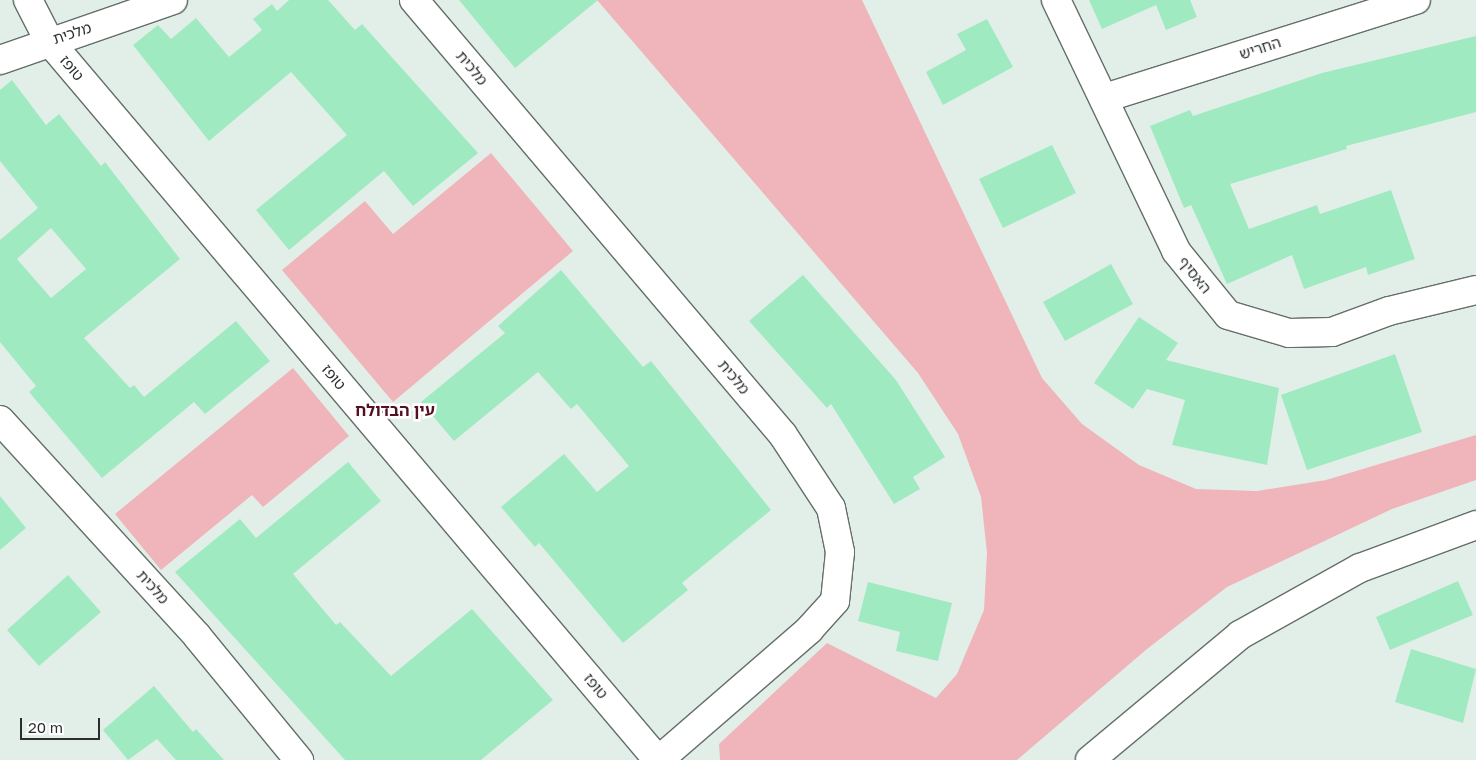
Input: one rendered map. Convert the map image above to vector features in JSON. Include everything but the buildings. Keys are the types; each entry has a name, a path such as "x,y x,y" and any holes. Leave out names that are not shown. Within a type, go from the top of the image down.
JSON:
{"street":[{"name":"טופז","path":"28,0 49,41 658,760"},
{"name":"מלכית","path":"0,60 49,41 173,0"},
{"name":"מלכית","path":"414,0 783,435 831,508 840,552 834,601 809,630 658,760"},
{"name":"האסיף","path":"1056,0 1176,252 1228,315 1289,333 1332,332 1388,311 1476,290"},
{"name":"החריש","path":"1104,98 1416,0"},
{"name":"מלכית","path":"0,420 197,636 299,760"},
{"path":"1090,760 1240,635 1360,568 1476,524"}],"shaded area":[{"path":"597,0 862,0 1042,378 1082,424 1139,465 1196,489 1257,491 1326,480 1476,435 1476,480 1392,509 1227,587 1147,649 1017,760 720,760 719,744 827,643 936,698 957,674 984,610 987,553 981,497 958,434 918,373"},
{"path":"491,153 573,251 393,402 282,270 365,201 393,234"},
{"path":"293,368 349,436 263,507 252,495 161,570 115,514"}],"district":[{"name":"עין הבדולח","path":"395,410"}]}
